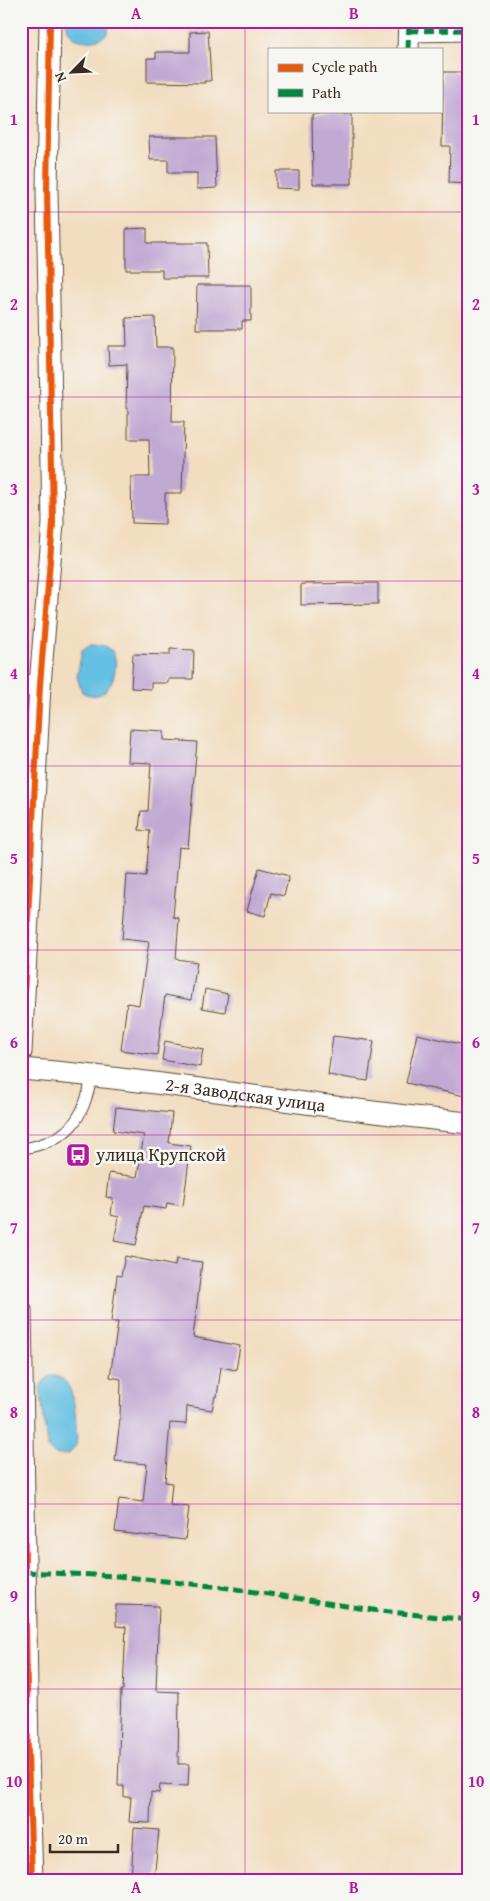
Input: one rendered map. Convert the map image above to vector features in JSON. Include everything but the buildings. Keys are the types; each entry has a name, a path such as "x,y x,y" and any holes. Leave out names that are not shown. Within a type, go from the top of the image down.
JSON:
{"street":[{"path":"21,1052 31,686 53,523 47,190 50,21"},
{"path":"409,34 469,30"},
{"name":"2-я Заводская улица","path":"21,1069 92,1075 381,1114 469,1123"},
{"path":"21,1310 32,1880"}],"lane":[{"path":"21,1149 48,1142 62,1134 79,1117 88,1094 92,1075"}],"water":[{"path":"66,21 109,21 108,33 96,40 87,41 73,38 68,30"},
{"path":"91,644 101,645 110,649 114,655 115,663 115,672 107,689 100,694 92,696 82,692 77,677 82,650"},
{"path":"50,1376 59,1377 65,1382 73,1398 77,1437 76,1445 69,1454 53,1453 47,1445 40,1387"}],"marked path":[{"path":"408,48 409,21"},
{"path":"409,31 469,30"},
{"path":"25,1572 117,1576 230,1588 379,1611 469,1620"}],"cycle path":[{"path":"21,1052 40,685 53,523 47,190 50,21"},
{"path":"21,1310 28,1754 32,1880"}],"place":[{"name":"улица Крупской","path":"78,1155"}]}
